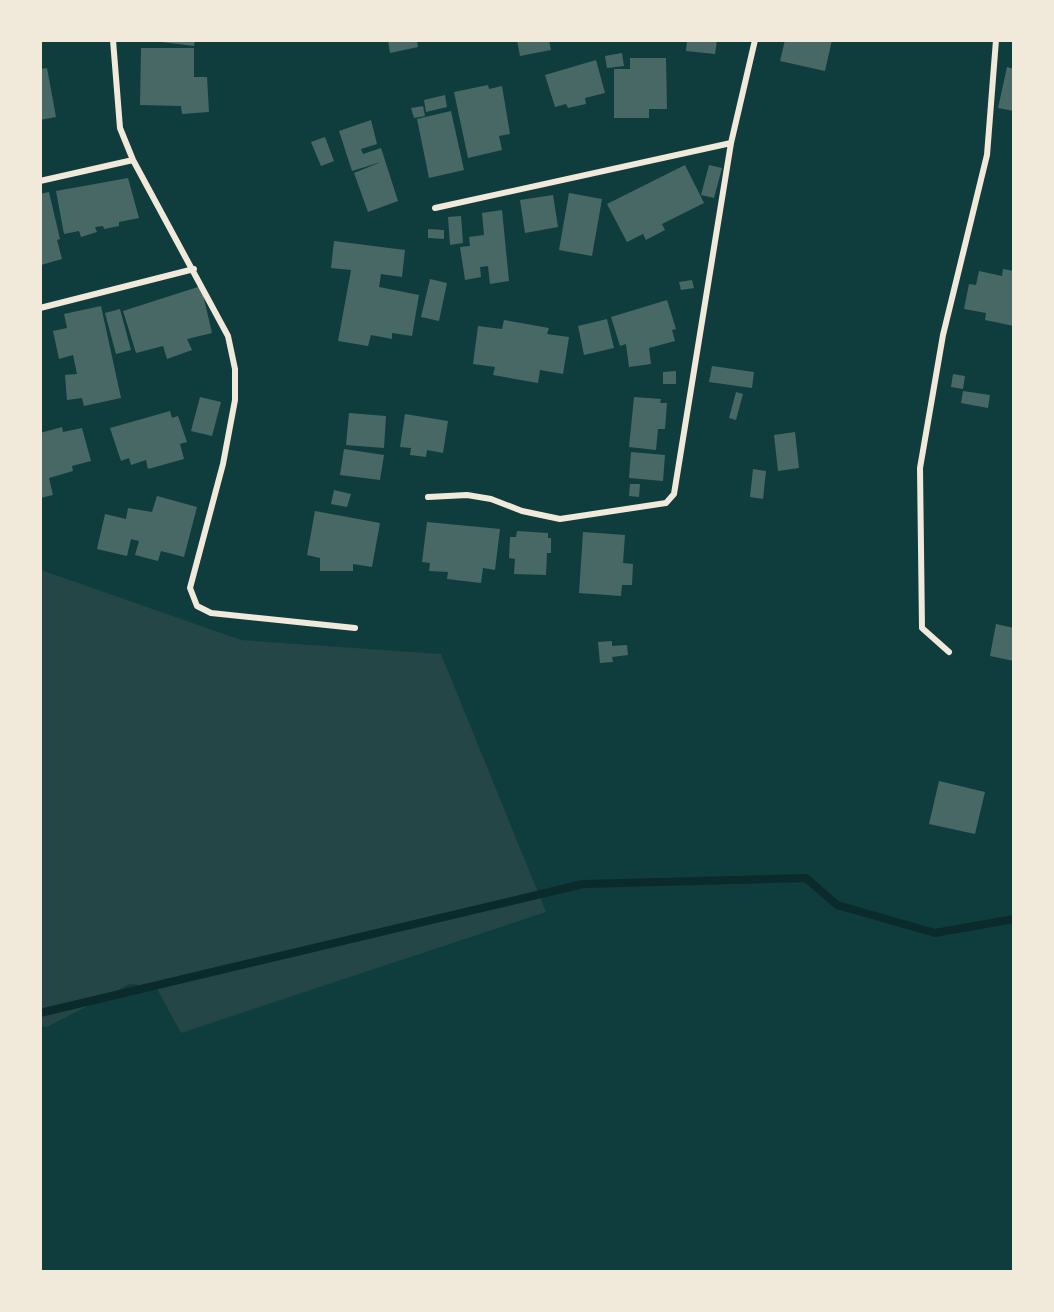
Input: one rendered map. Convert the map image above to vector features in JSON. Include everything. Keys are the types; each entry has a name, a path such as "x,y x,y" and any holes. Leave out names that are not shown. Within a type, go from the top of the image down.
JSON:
{"street":[{"path":"113,40 120,128 133,160 194,269 228,336 235,369 235,400 223,464 190,588 197,606 211,613 355,628"},
{"path":"428,497 467,495 491,499 522,511 560,519 666,502 675,495 731,143 755,40"},
{"path":"949,652 922,628 920,468 943,335 987,155 996,40"},
{"path":"435,207 731,143"},
{"path":"40,182 133,160"},
{"path":"40,308 194,269"}],"shaded area":[{"path":"41,570 241,640 441,654 546,912 181,1033 156,987 130,984 47,1027 41,1026"}],"building":[{"path":"145,40 195,40 194,46"},
{"path":"388,40 417,40 418,47 390,53"},
{"path":"517,40 549,40 551,50 520,56"},
{"path":"687,40 717,40 715,54 686,51"},
{"path":"785,40 832,40 825,71 780,61"},
{"path":"141,48 194,48 194,77 207,77 209,112 182,114 181,106 140,105"},
{"path":"622,53 624,66 607,68 605,56"},
{"path":"630,58 666,58 667,109 649,109 649,118 614,118 614,69 630,69"},
{"path":"596,60 605,93 585,98 586,104 568,108 566,104 555,107 545,75"},
{"path":"1007,67 1014,69 1014,111 998,108"},
{"path":"47,68 56,117 40,120 40,69"},
{"path":"488,85 489,89 502,86 510,134 499,136 502,150 468,158 454,92"},
{"path":"445,95 447,107 426,112 424,100"},
{"path":"423,106 425,116 414,118 411,108"},
{"path":"451,111 464,170 429,178 417,119"},
{"path":"371,120 377,144 361,149 363,154 381,148 398,201 368,212 354,173 381,162 352,171 339,131"},
{"path":"325,137 334,161 321,166 311,142"},
{"path":"685,165 704,203 662,224 665,230 646,240 643,234 627,242 607,204"},
{"path":"709,165 722,168 714,198 701,195"},
{"path":"128,178 139,218 119,222 119,226 104,229 103,226 95,227 97,232 81,237 79,231 64,234 56,191"},
{"path":"49,192 60,239 57,240 62,259 41,265 40,194"},
{"path":"569,193 602,199 592,256 559,250"},
{"path":"553,195 558,227 525,233 520,200"},
{"path":"502,210 509,281 490,284 488,266 480,267 481,277 465,280 460,247 470,246 469,237 484,235 482,213"},
{"path":"461,216 463,243 450,245 448,217"},
{"path":"428,229 444,230 444,239 428,238"},
{"path":"334,241 405,250 402,277 381,274 379,287 419,295 412,336 392,333 392,339 371,335 368,346 338,341 351,270 331,268"},
{"path":"1003,269 1014,271 1014,326 985,320 986,313 964,309 969,284 976,285 979,271 1002,276"},
{"path":"430,279 447,283 439,321 421,317"},
{"path":"692,280 694,288 681,290 679,282"},
{"path":"201,286 212,333 187,339 192,350 167,359 163,346 136,353 123,311"},
{"path":"667,300 676,329 672,330 675,341 649,348 651,364 629,367 626,344 620,346 611,317"},
{"path":"101,306 121,398 84,406 82,398 67,400 65,375 77,374 73,355 59,359 53,331 67,328 64,314"},
{"path":"120,309 131,350 116,354 105,313"},
{"path":"607,319 614,348 584,355 578,326"},
{"path":"504,320 549,328 547,334 569,337 563,374 540,370 538,383 493,375 495,367 473,364 478,326 502,329"},
{"path":"712,366 754,372 752,388 709,382"},
{"path":"676,371 676,384 663,384 663,372"},
{"path":"953,374 965,376 963,389 951,387"},
{"path":"963,391 990,395 988,408 961,403"},
{"path":"736,392 743,394 736,420 729,418"},
{"path":"200,397 221,402 212,436 191,431"},
{"path":"634,397 661,399 660,403 667,403 665,429 658,429 656,450 629,447"},
{"path":"170,411 172,418 178,416 187,442 180,444 184,459 148,469 146,460 131,465 129,458 121,461 110,428"},
{"path":"349,413 386,416 384,448 346,445"},
{"path":"405,414 448,421 443,453 427,450 426,457 410,455 411,448 400,447"},
{"path":"62,427 63,432 82,428 91,461 72,466 73,471 49,478 53,495 40,498 40,433"},
{"path":"795,432 799,468 778,471 774,435"},
{"path":"344,449 384,455 380,480 340,475"},
{"path":"631,452 665,455 663,481 629,478"},
{"path":"753,469 766,471 763,499 750,497"},
{"path":"630,484 640,484 639,497 629,496"},
{"path":"334,490 351,494 347,507 331,504"},
{"path":"157,496 197,507 184,557 161,551 158,561 135,555 139,541 131,539 127,556 97,549 105,514 126,519 128,508 152,512"},
{"path":"315,511 380,523 372,567 353,564 353,571 320,571 320,558 307,555"},
{"path":"427,522 500,529 495,570 483,568 481,583 447,579 448,572 429,571 430,563 422,562"},
{"path":"517,531 548,533 548,538 551,538 551,553 547,553 546,575 514,574 515,559 509,558 510,537 516,537"},
{"path":"583,532 625,535 623,563 633,564 632,585 622,585 621,596 579,593"},
{"path":"996,624 1014,628 1014,661 990,656"},
{"path":"612,641 612,646 627,645 628,655 612,657 613,662 600,663 598,642"},
{"path":"939,781 985,792 975,834 929,824"}],"waterway":[{"path":"40,1013 583,884 806,878 837,905 935,933 1014,919"}]}
